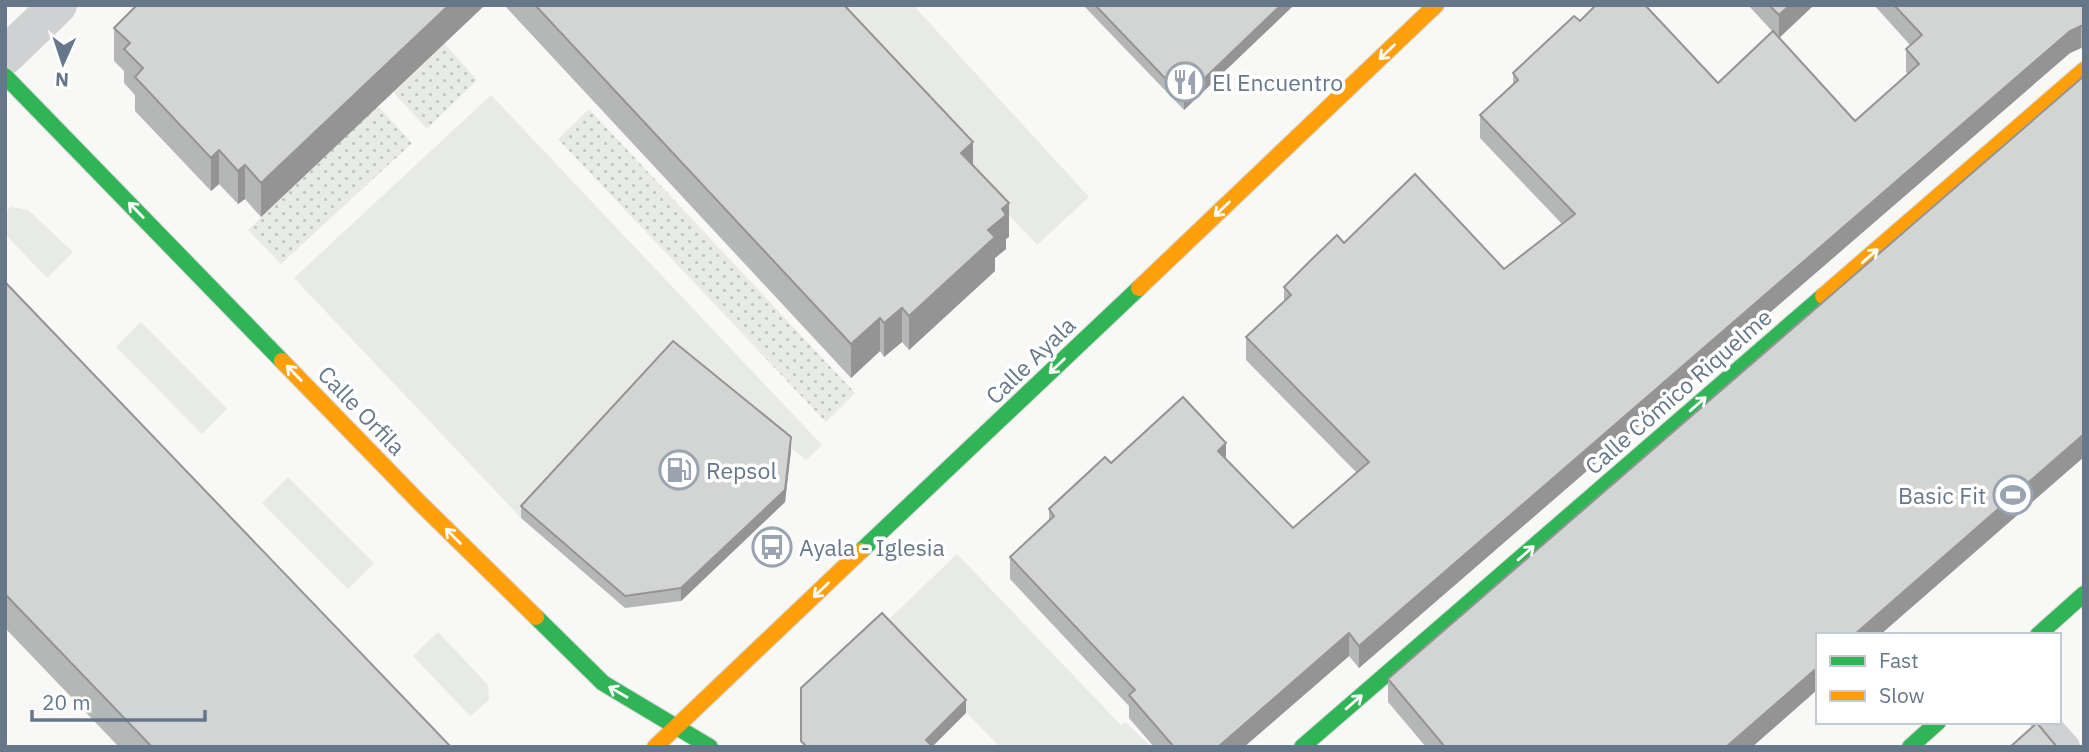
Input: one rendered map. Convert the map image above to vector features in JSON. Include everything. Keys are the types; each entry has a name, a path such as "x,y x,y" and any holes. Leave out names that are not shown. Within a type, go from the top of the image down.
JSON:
{"street":[{"path":"5,56 58,5"},
{"name":"Calle Ayala","path":"655,747 1436,5"},
{"name":"Calle Cómico Riquelme","path":"1302,747 2084,70"},
{"name":"Calle Orfila","path":"5,76 420,503 603,683 710,747"},
{"path":"2041,633 2080,607"},
{"path":"1910,747 1936,724"}],"lane":[{"path":"2046,724 2066,747"}],"shaded area":[{"path":"813,5 913,5 1089,197 1037,245"},
{"path":"444,43 477,80 427,129 393,92"},
{"path":"491,95 822,445 806,460 673,353 521,518 294,278"},
{"path":"378,106 412,143 281,264 248,230"},
{"path":"589,109 855,393 826,422 558,139"},
{"path":"11,207 28,210 73,252 47,278 5,234 5,212"},
{"path":"141,322 227,409 202,434 116,347"},
{"path":"288,477 374,563 348,589 262,503"},
{"path":"957,554 1121,725 1125,722 1152,747 1000,747 882,626"},
{"path":"438,632 488,685 489,700 470,716 413,656"}],"building":[{"path":"137,5 449,5 261,183 245,165 238,171 219,150 211,158 135,77 143,68 124,49 130,43 114,28"},
{"path":"535,5 844,5 973,142 961,153 1009,203 1002,209 1006,215 988,230 995,237 909,316 902,308 884,323 880,318 851,344"},
{"path":"1095,5 1281,5 1184,98"},
{"path":"1596,5 1645,5 1718,83 1773,31 1855,121 1919,64 1906,49 1922,35 1894,5 2084,5 2084,26 2070,31 1359,646 1349,633 1218,747 1174,747 1129,695 1135,690 1010,557 1054,516 1049,509 1105,457 1111,463 1183,397 1226,443 1218,451 1293,528 1369,462 1246,337 1291,295 1284,287 1310,261 1337,235 1344,243 1415,174 1504,269 1575,214 1480,115 1518,80 1513,73 1574,16 1580,21"},
{"path":"1769,5 1790,5 1779,15"},
{"path":"2084,76 2084,434 1856,633 1816,633 1816,669 1726,747 1445,747 1388,679"},
{"path":"5,282 451,747 152,747 5,594"},
{"path":"673,341 791,437 785,490 681,588 625,596 521,506"},
{"path":"882,613 966,700 926,740 933,747 807,747 801,741 801,688"},
{"path":"2038,724 2057,747 2010,747"}],"traffic: fast":[{"path":"5,76 282,361"},
{"path":"861,551 1139,288"},
{"path":"1302,747 1823,296"},
{"path":"2040,633 2084,594"},
{"path":"536,617 603,683 710,747"},
{"path":"1910,747 1936,724"}],"traffic: slow":[{"path":"1139,288 1436,5"},
{"path":"1823,296 2084,70"},
{"path":"282,361 536,617"},
{"path":"655,747 861,551"}],"place":[{"name":"El Encuentro","path":"1185,82"},
{"name":"Repsol","path":"679,470"},
{"name":"Basic Fit","path":"2013,495"},
{"name":"Ayala - Iglesia","path":"772,547"}]}
